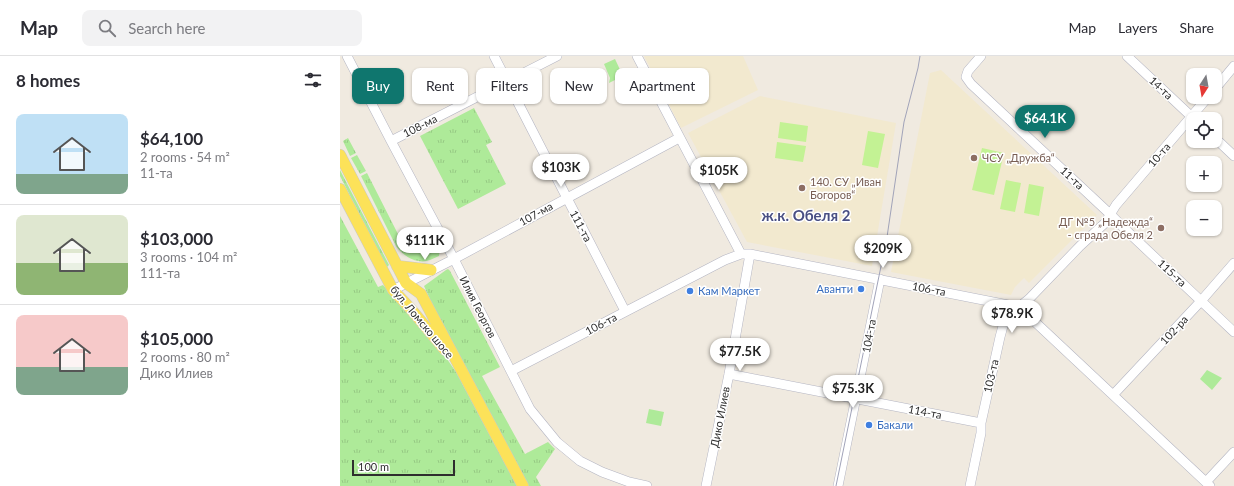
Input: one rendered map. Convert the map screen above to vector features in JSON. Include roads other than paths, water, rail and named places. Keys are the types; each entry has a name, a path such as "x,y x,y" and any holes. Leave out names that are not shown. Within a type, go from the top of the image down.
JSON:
{"main road":[{"name":"бул. Ломско шосе","path":"340,155 406,283 421,294 523,486"},
{"name":"бул. Ломско шосе","path":"340,189 393,290 461,369"},
{"path":"398,266 432,270"}],"street":[{"name":"Илия Георгов","path":"347,56 390,141 454,259 530,409 557,442 580,461 602,472 628,482 647,486"},
{"name":"111-та","path":"494,56 500,68"},
{"name":"108-ма","path":"534,68 557,56"},
{"path":"637,56 741,254"},
{"name":"11-та","path":"981,56 968,71 966,77 971,84 1110,214"},
{"name":"14-та","path":"1127,56 1187,112"},
{"path":"1222,81 1234,66"},
{"name":"108-ма","path":"390,141 476,98"},
{"name":"111-та","path":"518,104 625,311"},
{"name":"10-та","path":"1110,214 1116,205 1186,126"},
{"name":"107-ма","path":"393,290 454,259 679,138"},
{"path":"1222,145 1234,156"},
{"name":"115-та","path":"1110,214 1234,332"},
{"name":"103-та","path":"970,486 981,433 981,424 1003,326 1009,315 1029,299 1080,246 1105,223 1110,214"},
{"name":"106-та","path":"510,371 725,260 741,254 750,254 1019,307"},
{"name":"Дико Илиев","path":"706,486 729,374 750,254"},
{"name":"102-ра","path":"1114,396 1234,263"},
{"name":"104-та","path":"838,486 880,279"},
{"path":"1019,307 1208,484 1234,452"},
{"name":"114-та","path":"729,374 981,424"}],"tram line":[{"path":"836,486 887,237 904,122 920,56"}],"place":[{"name":"ЧСУ „Дружба“","path":"974,158"},
{"name":"140. СУ „Иван Богоров“","path":"802,188"},
{"name":"ДГ №5 „Надежда“ - сграда Обеля 2","path":"1161,228"},
{"name":"Аванти","path":"861,289"},
{"name":"Кам Маркет","path":"690,291"},
{"name":"Бакали","path":"869,425"}],"district":[{"name":"ж.к. Обеля 2","path":"806,216"}]}
